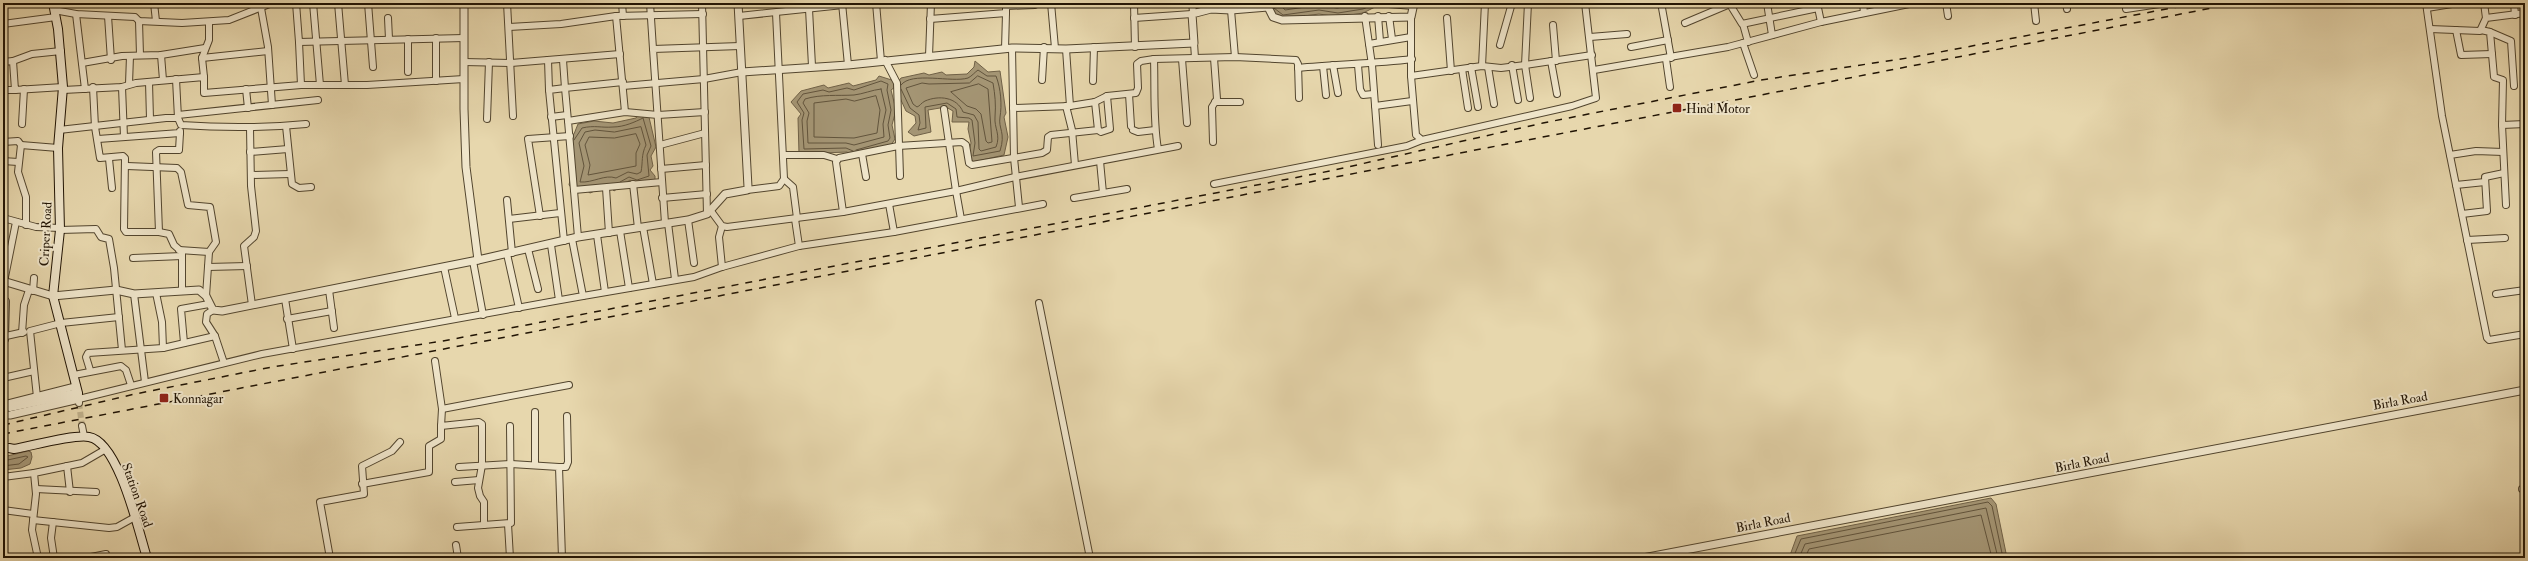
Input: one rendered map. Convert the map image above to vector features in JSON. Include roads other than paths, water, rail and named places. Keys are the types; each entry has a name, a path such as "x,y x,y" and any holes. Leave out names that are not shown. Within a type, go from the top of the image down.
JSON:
{"main road":[{"name":"Criper Road","path":"54,10 60,51 63,88 58,148 60,229 53,296 61,322 78,395"},
{"path":"6,407 78,395"},
{"path":"9,448 14,449 84,436"},
{"name":"Station Road","path":"84,436 91,437 106,449 123,482 135,516 147,558"}],"street":[{"path":"154,3 156,21"},
{"path":"3,24 54,10 76,14 135,17 139,21 209,22 229,20 259,5 272,3"},
{"path":"296,3 300,85"},
{"path":"313,3 320,85"},
{"path":"338,3 345,85"},
{"path":"368,3 373,66"},
{"path":"464,3 466,167 476,260 484,315"},
{"path":"507,3 513,116"},
{"path":"622,3 620,16 620,54 625,112"},
{"path":"650,3 660,145 662,198 676,280"},
{"path":"702,3 707,194 709,212 722,226 738,226 843,212 889,204 956,191 1075,164 1100,161 1178,146"},
{"path":"738,3 748,182 747,190"},
{"path":"876,3 883,61 896,83 900,176"},
{"path":"929,56 931,3"},
{"path":"1052,3 1055,48"},
{"path":"1134,3 1136,47"},
{"path":"1192,3 1195,58"},
{"path":"1485,3 1485,67 1494,104"},
{"path":"1500,45 1512,3"},
{"path":"1528,3 1525,65 1530,98"},
{"path":"1214,184 1408,146 1422,140 1572,106 1596,98 1594,70 1585,3"},
{"path":"1772,35 1767,4 1778,3"},
{"path":"1863,3 1864,13"},
{"path":"1594,70 1669,58 1746,42 1821,22 1914,3"},
{"path":"1946,3 1948,16"},
{"path":"2034,3 2036,21"},
{"path":"2126,9 2166,3"},
{"path":"2458,3 2427,5 2442,116 2467,240 2488,339 2525,334"},
{"path":"2481,30 2486,18 2484,3"},
{"path":"2514,3 2515,15"},
{"path":"739,16 776,13 842,4 848,65"},
{"path":"1019,207 1015,177 1013,108 1006,4 1036,5"},
{"path":"1389,4 1413,4 1411,17 1412,101 1416,135 1422,140"},
{"path":"1686,23 1717,6 1729,4 1739,23 1743,24 1818,6 1821,22"},
{"path":"259,5 268,51 272,105"},
{"path":"1134,18 1192,13 1211,9 1268,5 1273,17 1282,20 1365,16 1411,17"},
{"path":"1227,8 1235,57"},
{"path":"1662,8 1668,40 1670,87"},
{"path":"809,9 812,66"},
{"path":"184,343 181,309 211,307 222,311 551,245 575,238 688,220 709,212 721,196 747,190 779,186 784,179 776,13"},
{"path":"930,19 1006,13"},
{"path":"2486,18 2525,13"},
{"path":"76,14 85,89"},
{"path":"509,27 561,24 620,16 703,14"},
{"path":"108,16 111,60"},
{"path":"1365,16 1372,65 1378,145"},
{"path":"1378,16 1380,41"},
{"path":"1389,16 1392,39"},
{"path":"388,18 389,39"},
{"path":"1447,18 1451,71"},
{"path":"139,21 140,55"},
{"path":"209,22 209,40 202,58 204,92 300,85 345,85 464,79"},
{"path":"1743,24 1754,75"},
{"path":"1553,25 1553,61 1557,94"},
{"path":"2430,29 2481,30 2490,32 2511,41 2514,86"},
{"path":"2456,30 2461,55 2492,54"},
{"path":"2490,32 2494,77 2503,80 2502,125 2506,205"},
{"path":"1590,37 1627,34"},
{"path":"1369,44 1411,37"},
{"path":"436,38 436,81"},
{"path":"298,42 464,38"},
{"path":"408,39 408,72"},
{"path":"1631,47 1668,40"},
{"path":"549,90 704,79 742,72 812,66 848,65 1008,48 1044,47 1066,49 1136,47 1194,43"},
{"path":"653,48 740,46"},
{"path":"1042,80 1044,47"},
{"path":"1093,81 1094,47"},
{"path":"82,63 111,60 130,56 161,55 205,48"},
{"path":"1066,49 1068,106 1075,164"},
{"path":"3,62 13,61 32,54 60,51"},
{"path":"202,58 268,51"},
{"path":"464,62 511,63 563,60 620,54"},
{"path":"161,55 163,80"},
{"path":"1411,76 1471,67 1525,65 1592,55"},
{"path":"129,84 130,56"},
{"path":"1013,108 1068,106 1095,102 1107,96 1129,94 1138,91 1137,64 1141,61 1154,59 1235,57 1296,60 1298,68 1299,98"},
{"path":"1213,142 1212,107 1217,99 1214,58"},
{"path":"1154,59 1156,105 1155,130 1158,149"},
{"path":"1182,59 1187,122"},
{"path":"1298,68 1333,65 1372,65 1412,59"},
{"path":"548,60 551,117 564,241"},
{"path":"563,60 574,190 575,238 583,296"},
{"path":"13,61 15,90"},
{"path":"487,118 489,62"},
{"path":"1333,65 1338,93"},
{"path":"1358,65 1360,91 1363,95 1374,94"},
{"path":"1512,65 1518,100"},
{"path":"1323,66 1326,95"},
{"path":"1471,67 1478,108"},
{"path":"1462,69 1468,108"},
{"path":"3,90 122,87 129,84 204,77"},
{"path":"159,232 157,151 179,150 180,125 178,117 176,79"},
{"path":"148,82 150,119"},
{"path":"93,87 95,127 100,158 109,159 124,156 126,166 124,230 131,233 159,232 169,234 174,245 181,252 182,291"},
{"path":"122,87 122,122 124,137"},
{"path":"246,88 248,108"},
{"path":"22,124 24,90"},
{"path":"1129,94 1132,128 1138,132 1155,130"},
{"path":"783,155 824,155 837,159 898,146 964,143 969,163 972,165 1014,158 1045,152 1049,136 1098,130 1101,132 1110,129 1107,96"},
{"path":"60,130 95,127 101,124 178,117 318,100"},
{"path":"1375,106 1412,101"},
{"path":"1095,102 1098,130"},
{"path":"1215,102 1240,102"},
{"path":"944,110 948,144 961,218"},
{"path":"551,117 568,118 625,112 658,115 705,112"},
{"path":"180,125 250,128 306,124"},
{"path":"2502,125 2525,124"},
{"path":"286,126 292,184 296,188 311,187"},
{"path":"250,128 251,175 256,231 254,238 244,246 252,305"},
{"path":"98,139 180,133"},
{"path":"660,145 705,133"},
{"path":"540,216 528,139 570,136"},
{"path":"3,142 16,141 20,145 58,148"},
{"path":"20,145 18,162 21,183 26,197 26,225"},
{"path":"250,152 288,149"},
{"path":"2450,155 2476,151 2503,152"},
{"path":"862,154 866,177"},
{"path":"109,159 112,188"},
{"path":"837,159 843,212"},
{"path":"3,161 18,162"},
{"path":"1100,161 1103,193"},
{"path":"661,169 706,164"},
{"path":"126,166 157,167 180,170 188,205 207,205 210,207 216,242 209,252 206,296"},
{"path":"2462,214 2487,210 2485,182 2487,176 2504,173"},
{"path":"251,175 290,174"},
{"path":"784,179 793,187 799,246"},
{"path":"574,190 662,182"},
{"path":"2456,185 2485,182"},
{"path":"633,184 640,227 653,284"},
{"path":"606,188 609,233"},
{"path":"1074,198 1127,189"},
{"path":"662,198 707,194"},
{"path":"507,200 509,219 509,253 519,308"},
{"path":"889,204 894,232"},
{"path":"3,415 10,415 78,395 131,385 224,363 293,349 454,318 484,315 701,275 722,267 799,246 894,232 1019,207 1043,204"},
{"path":"509,219 560,213"},
{"path":"3,218 26,225 60,229 97,229 101,237 108,238 113,254 122,350"},
{"path":"688,220 694,263"},
{"path":"16,222 4,281 31,291 53,296 116,290 134,294 199,290 206,296 211,307"},
{"path":"722,226 719,237 722,267"},
{"path":"620,231 629,288"},
{"path":"597,234 606,292"},
{"path":"2467,240 2505,238"},
{"path":"551,245 559,300"},
{"path":"528,249 538,289"},
{"path":"133,258 181,252 209,252"},
{"path":"208,267 247,266"},
{"path":"444,267 454,318"},
{"path":"22,333 24,306 31,291 34,278"},
{"path":"329,290 334,328"},
{"path":"2496,294 2525,290"},
{"path":"156,293 162,322 164,348"},
{"path":"134,294 145,382"},
{"path":"285,299 293,349"},
{"path":"3,300 6,301 4,342"},
{"path":"1039,303 1090,558"},
{"path":"211,307 205,319 215,336 224,363"},
{"path":"287,319 332,311"},
{"path":"4,342 9,335 30,331 61,322 119,317"},
{"path":"30,331 37,397"},
{"path":"90,370 86,357 88,353 164,348 215,336"},
{"path":"362,484 429,472 430,446 441,439 442,409 435,361"},
{"path":"74,375 90,370 121,366 126,370 131,385"},
{"path":"3,378 34,371"},
{"path":"442,409 569,386"},
{"name":"Birla Road","path":"1643,558 2525,390"},
{"path":"6,407 6,404 37,397 78,395"},
{"path":"535,412 535,464"},
{"path":"459,467 535,464 566,467 568,462 567,416"},
{"path":"441,426 481,422 482,465 479,480 479,494 484,502 484,525"},
{"path":"82,426 84,436"},
{"path":"510,426 511,522 508,524 510,558"},
{"path":"330,558 320,502 364,494 362,484 362,466 392,451 400,442"},
{"path":"3,477 34,473 87,461 106,449"},
{"path":"67,466 70,492"},
{"path":"559,467 562,558"},
{"path":"34,473 36,489 33,517 33,536 38,558"},
{"path":"455,482 479,480"},
{"path":"36,489 70,492 96,492"},
{"path":"3,510 53,522 113,528 135,516"},
{"path":"53,522 51,538 54,558"},
{"path":"457,526 508,524"},
{"path":"456,545 458,558"},
{"path":"86,558 106,554"}],"water":[{"path":"1270,3 1383,3 1363,13 1338,17 1319,14 1281,19 1270,9"},
{"path":"975,61 988,72 1000,71 1006,113 1004,117 1008,137 1004,155 973,162 967,158 971,143 968,129 969,122 952,122 953,111 946,107 928,110 931,132 914,136 908,132 916,123 915,116 906,111 895,87 891,90 896,110 892,125 895,139 891,145 855,157 847,152 799,154 798,118 801,114 791,102 801,91 824,85 828,88 849,83 853,86 876,80 879,76 898,82 901,78 924,73 929,75 942,72 946,75 967,74 974,67"},
{"path":"648,113 656,147 651,156 653,166 650,170 655,176 655,185 644,181 638,185 630,180 614,191 609,185 590,193 586,190 576,193 569,185 572,170 568,139 574,134 578,124 594,121 613,123 636,118 639,114"},
{"path":"28,451 31,452 32,457 30,464 21,468 3,470 3,457"},
{"path":"1991,498 1996,504 2007,558 1789,558 1797,536"}],"tunnel":[{"path":"79,403 82,426"},
{"path":"3,435 5,443 9,448"}],"railway":[{"path":"3,425 135,394 272,367 443,341 1330,171 1543,123 1761,80 1914,57 2198,3"},
{"path":"3,434 2238,3"}],"place":[{"name":"Hind Motor","path":"1677,108"},
{"name":"Konnagar","path":"164,398"}]}
